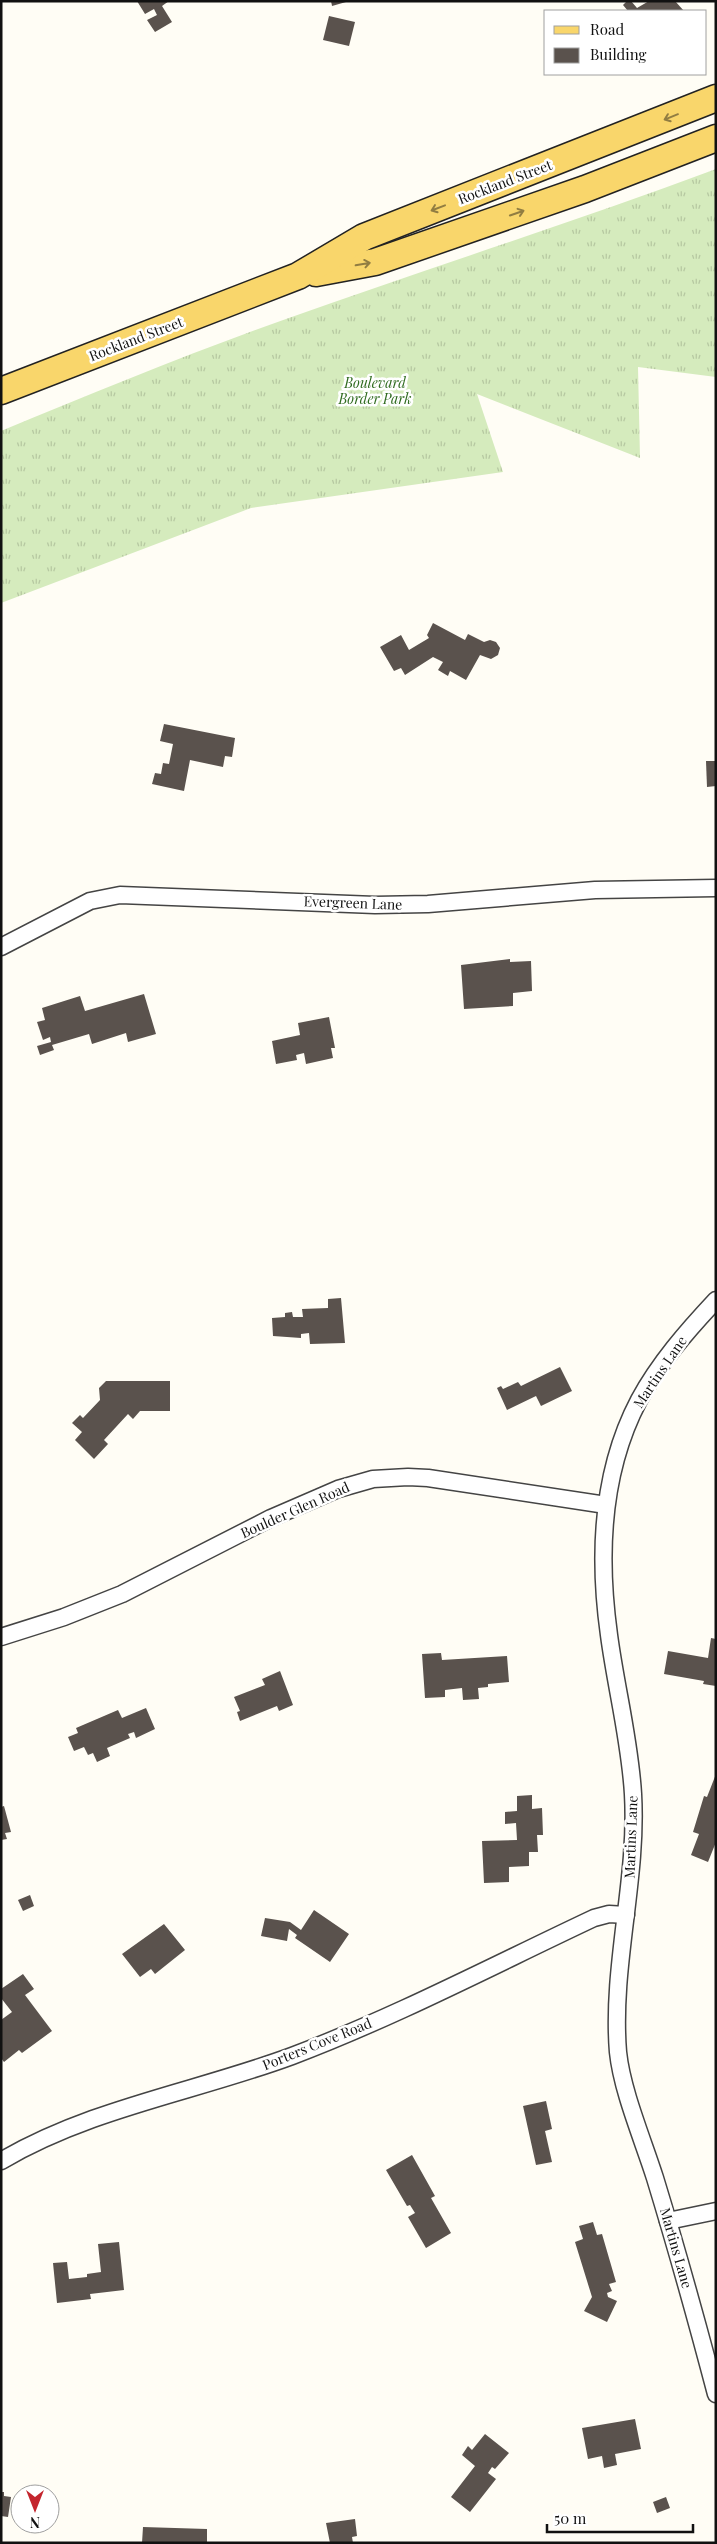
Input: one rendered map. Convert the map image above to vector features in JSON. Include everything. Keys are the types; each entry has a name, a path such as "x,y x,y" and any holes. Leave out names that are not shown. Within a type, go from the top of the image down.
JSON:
{"main road":[{"name":"Rockland Street","path":"1,392 298,276 364,237 716,98"},
{"name":"Rockland Street","path":"298,276 374,262 585,189 716,138"}],"street":[{"name":"Evergreen Lane","path":"1,947 90,901 120,894 375,905 428,904 595,890 716,888"},
{"name":"Martins Lane","path":"716,1300 671,1351 640,1398 618,1448 606,1505 604,1558 606,1612 633,1793 632,1852 618,2017 620,2063 668,2221 716,2394"},
{"name":"Boulder Glen Road","path":"1,1637 102,1603 142,1585 292,1508 373,1479 428,1478 606,1505"},
{"name":"Porters Cove Road","path":"1,2161 53,2134 80,2124 293,2055 413,2003 594,1918 609,1914 626,1915"},
{"path":"668,2221 716,2211"}],"green space":[{"name":"Boulevard Border Park","path":"716,169 716,377 638,367 640,458 477,394 503,472 251,508 1,603 1,431 250,332"}],"building":[{"path":"137,1 169,1 162,6 172,22 155,32 147,20 157,15 154,9 145,14"},
{"path":"331,1 346,1 346,2 332,6"},
{"path":"627,1 631,1 637,8 649,1 675,1 683,10 627,10 623,5"},
{"path":"329,16 355,22 349,46 323,40"},
{"path":"433,623 465,640 468,634 484,642 490,640 496,642 500,648 498,655 491,659 480,655 466,680 450,671 448,676 438,670 443,662 433,657 405,675 401,668 394,671 380,647 401,635 409,650 429,638 427,635"},
{"path":"164,724 235,738 232,757 225,756 223,767 190,760 184,791 152,784 155,773 161,774 163,763 169,764 173,744 160,741"},
{"path":"706,761 716,761 716,786 707,787"},
{"path":"510,959 510,962 531,961 532,991 513,993 513,1006 464,1009 461,965"},
{"path":"144,994 156,1034 128,1042 126,1033 92,1044 89,1034 52,1045 54,1050 40,1055 37,1046 51,1042 50,1037 43,1040 37,1022 45,1020 42,1008 80,996 85,1011"},
{"path":"329,1017 335,1048 331,1048 333,1058 306,1064 304,1053 296,1055 297,1060 276,1064 272,1041 300,1035 298,1023"},
{"path":"341,1298 345,1343 310,1344 309,1333 301,1334 301,1338 273,1336 272,1318 285,1317 285,1313 292,1312 293,1317 303,1317 302,1309 328,1308 328,1299"},
{"path":"560,1367 572,1391 541,1406 536,1396 507,1410 497,1388 501,1386 503,1389 518,1382 521,1386"},
{"path":"106,1381 170,1381 170,1411 140,1411 133,1419 128,1414 104,1440 108,1444 94,1459 75,1440 82,1432 72,1423 80,1415 83,1418 100,1400 99,1388"},
{"path":"711,1638 716,1639 716,1686 703,1684 704,1681 664,1674 668,1651 708,1658"},
{"path":"441,1653 442,1660 507,1656 509,1682 488,1684 488,1687 478,1688 479,1699 463,1700 462,1688 445,1690 445,1697 425,1698 422,1654"},
{"path":"280,1671 293,1705 279,1711 277,1706 240,1721 237,1712 240,1711 234,1697 265,1685 262,1679"},
{"path":"146,1708 155,1729 136,1738 134,1732 128,1734 130,1738 107,1748 110,1756 97,1762 93,1753 88,1755 84,1747 74,1751 68,1737 78,1733 76,1728 118,1710 122,1718"},
{"path":"716,1774 716,1842 708,1862 691,1855 699,1834 693,1832 704,1796 707,1797"},
{"path":"532,1795 532,1809 542,1808 543,1835 537,1835 538,1852 529,1852 529,1866 509,1867 509,1882 484,1883 482,1841 517,1840 516,1823 505,1824 505,1812 517,1811 517,1796"},
{"path":"4,1806 11,1832 5,1833 7,1839 1,1840 1,1807"},
{"path":"30,1895 34,1906 23,1911 18,1900"},
{"path":"314,1910 349,1934 330,1962 295,1938 297,1935 289,1929 287,1941 261,1936 265,1918 290,1922 301,1930"},
{"path":"164,1924 185,1950 155,1974 151,1969 140,1977 122,1954"},
{"path":"23,1974 34,1989 25,1995 52,2031 22,2053 19,2050 4,2062 1,2058 1,2020 12,2012 1,1998 1,1989"},
{"path":"546,2101 552,2129 545,2131 552,2162 536,2165 523,2106"},
{"path":"412,2155 435,2196 431,2198 451,2233 426,2248 408,2217 415,2213 410,2205 407,2206 386,2170"},
{"path":"593,2222 597,2235 602,2234 616,2282 609,2284 612,2291 607,2293 608,2297 617,2301 607,2322 584,2311 592,2297 575,2242 583,2239 579,2226"},
{"path":"119,2242 124,2290 90,2294 91,2299 57,2303 53,2263 67,2262 69,2279 87,2277 87,2274 101,2272 98,2244"},
{"path":"635,2419 641,2449 615,2454 617,2465 604,2468 602,2456 588,2459 582,2428"},
{"path":"485,2434 509,2453 495,2469 492,2467 488,2473 496,2479 470,2512 451,2497 475,2466 462,2455 468,2446 472,2450"},
{"path":"1,2492 4,2492 4,2496 10,2497 10,2504 8,2517 1,2516"},
{"path":"666,2497 670,2508 657,2513 653,2502"},
{"path":"355,2519 357,2536 352,2537 353,2543 330,2543 326,2523"},
{"path":"143,2527 207,2529 207,2543 142,2543"}]}
